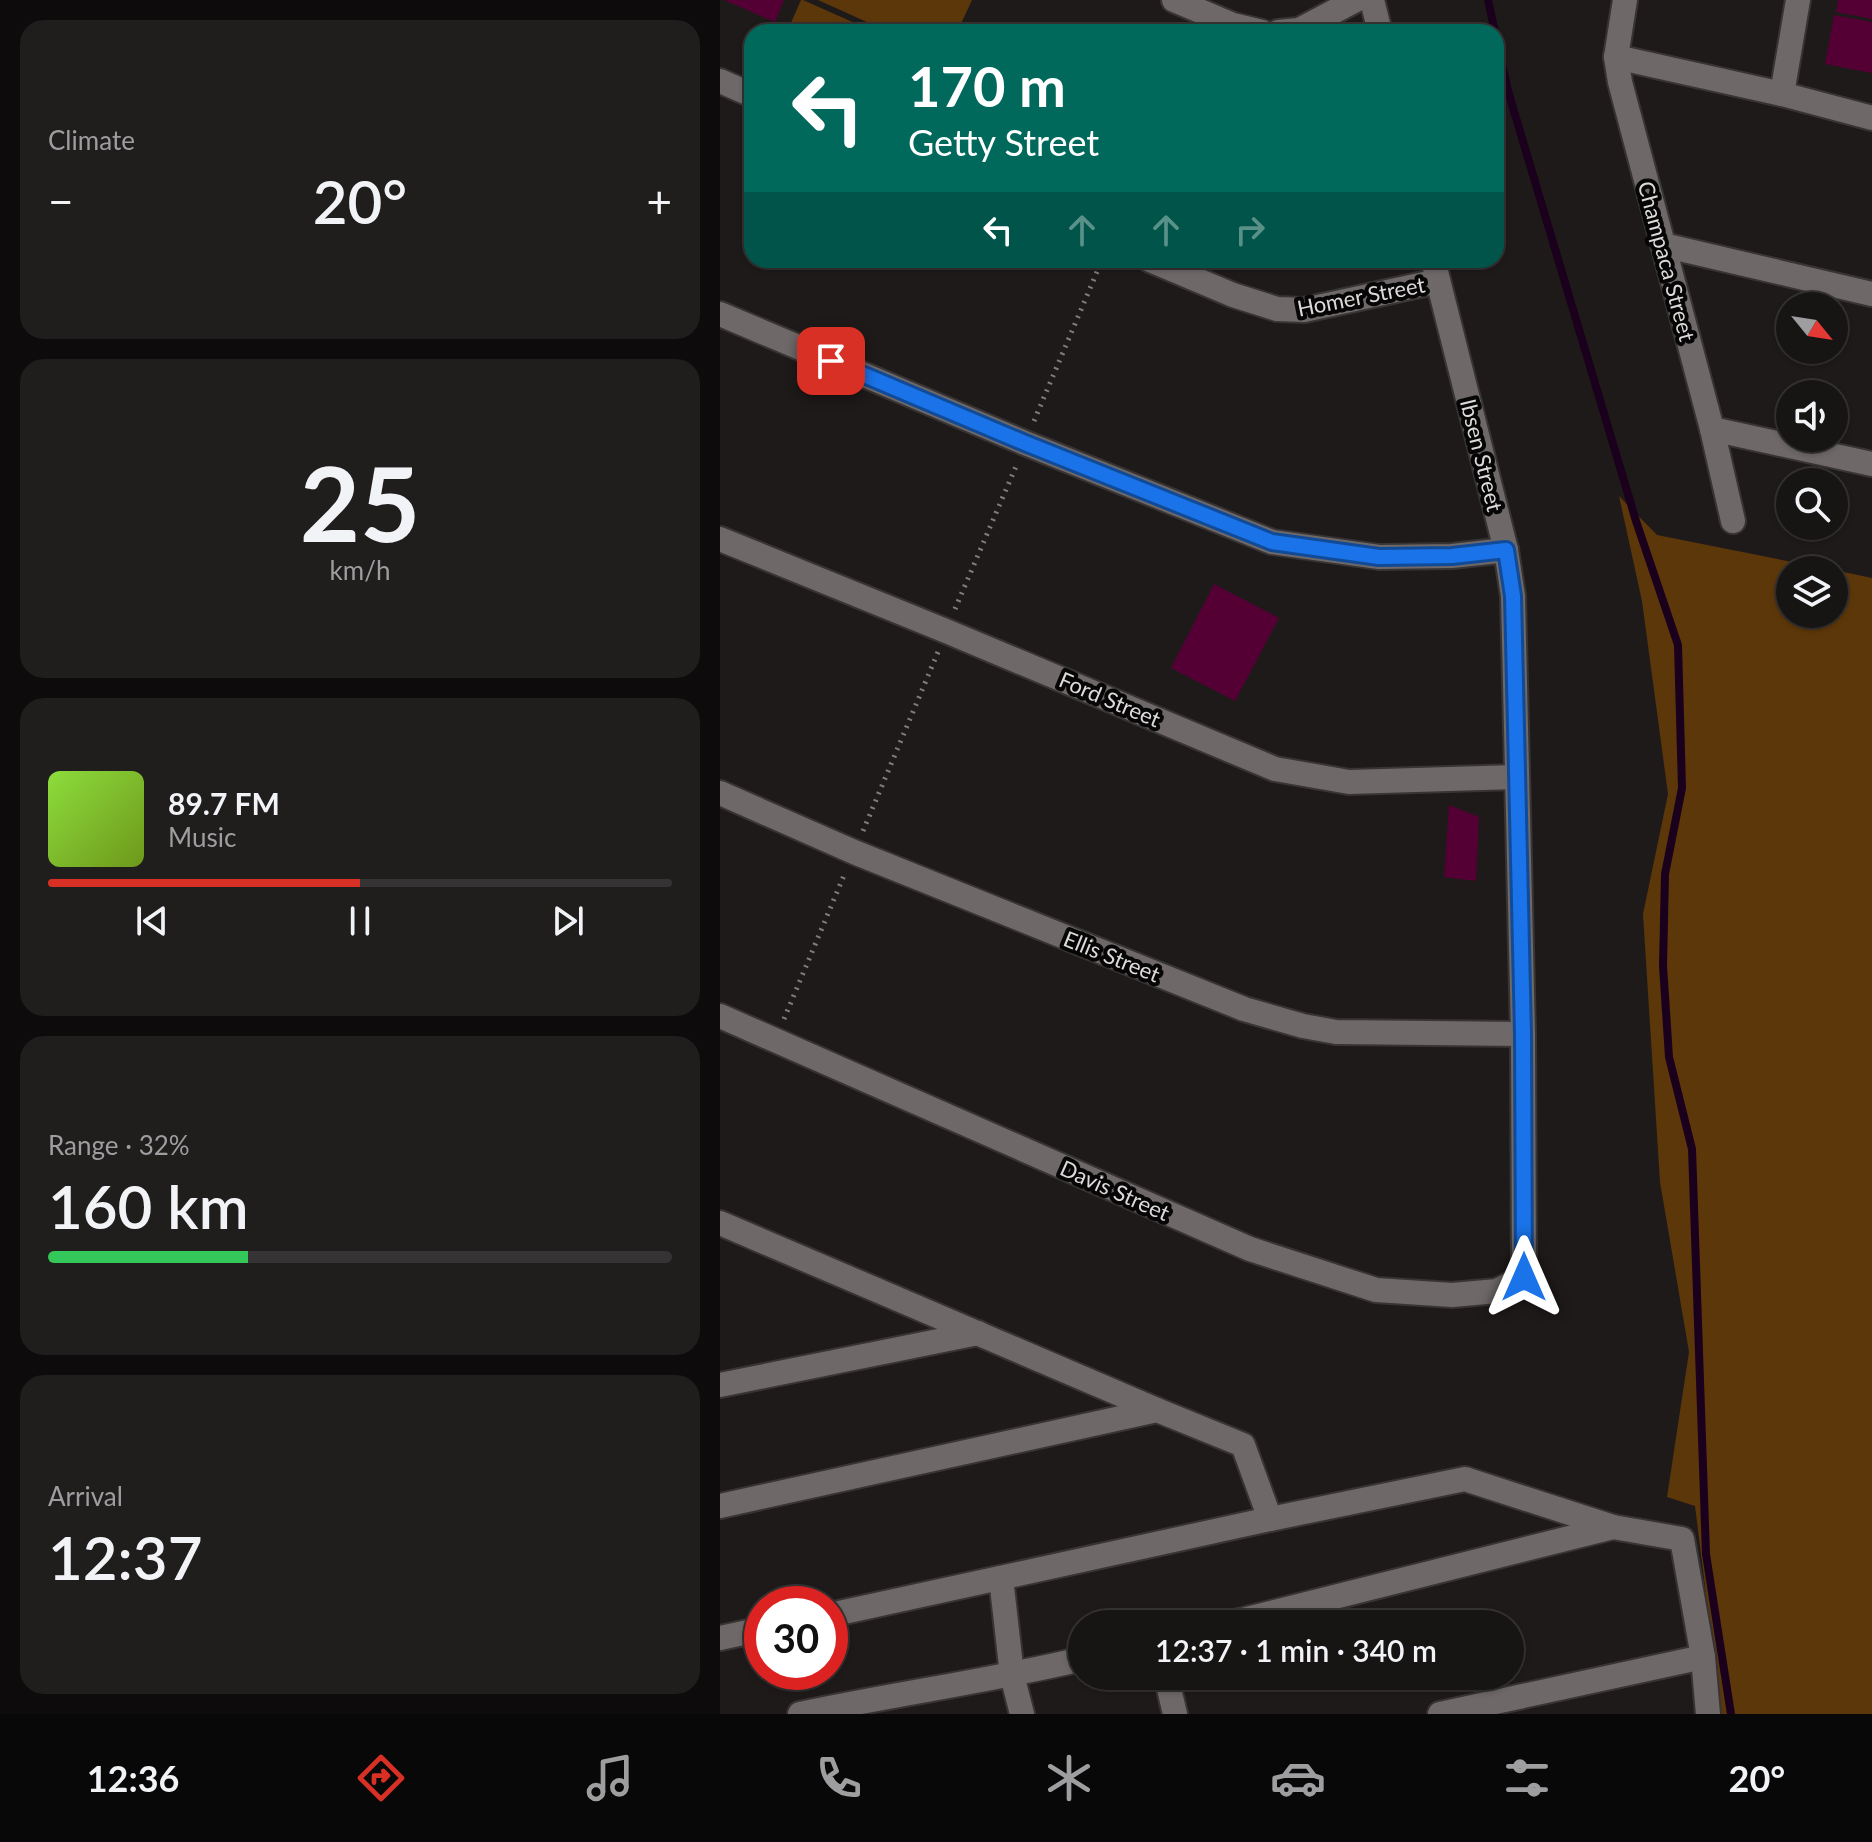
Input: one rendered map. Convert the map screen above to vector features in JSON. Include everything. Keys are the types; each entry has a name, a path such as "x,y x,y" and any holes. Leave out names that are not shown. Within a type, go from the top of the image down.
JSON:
{"street":[{"path":"1174,0 1231,24"},
{"path":"1310,24 1356,0"},
{"path":"1372,0 1378,24"},
{"name":"Champaca Street","path":"1625,0 1616,57 1620,82 1712,429 1733,521"},
{"path":"1782,94 1798,0"},
{"path":"1616,57 1782,94 1872,118"},
{"path":"720,81 744,92"},
{"path":"1663,245 1872,294"},
{"name":"Homer Street","path":"1169,268 1233,295 1277,309 1304,310 1436,271"},
{"name":"Ibsen Street","path":"1436,271 1506,550 1513,596 1523,1034 1524,1277"},
{"path":"720,314 1025,443 1272,542 1379,557 1452,556 1506,550"},
{"path":"1712,429 1872,464"},
{"name":"Ford Street","path":"720,539 1275,769 1349,782 1516,777"},
{"name":"Ellis Street","path":"720,793 854,852 1244,1009 1336,1032 1523,1034"},
{"name":"Davis Street","path":"720,1016 1250,1249 1376,1290 1452,1295 1497,1291 1524,1277"},
{"path":"720,1223 1243,1445 1270,1519"},
{"path":"720,1385 978,1333"},
{"path":"720,1506 1157,1410"},
{"path":"848,1611 1465,1479 1613,1527 1682,1539 1703,1657 1708,1714"},
{"path":"1283,1610 1613,1527"},
{"path":"1001,1578 1012,1675 1022,1714"},
{"path":"720,1638 744,1633"},
{"path":"1440,1714 1703,1657"},
{"path":"800,1714 872,1707 1068,1662"},
{"path":"1169,1690 1175,1714"}],"shaded area":[{"path":"803,0 857,24 790,24"},
{"path":"818,0 972,0 961,24 871,24"},
{"path":"1619,496 1657,535 1776,559 1776,628 1848,628 1848,573 1872,578 1872,1714 1721,1714 1695,1506 1667,1497 1689,1352 1660,1182 1643,914 1668,794 1642,601"}],"building":[{"path":"724,0 784,0 775,22"},
{"path":"1838,0 1872,0 1872,19 1836,12"},
{"path":"1834,15 1872,22 1872,73 1825,64"},
{"path":"1214,584 1279,618 1235,701 1171,668"},
{"path":"1449,805 1479,817 1476,881 1444,877"}],"waterway":[{"path":"1488,0 1493,24"},
{"path":"1504,73 1636,521 1678,645 1682,788 1665,874 1663,966 1669,1057 1692,1149 1706,1554 1731,1714"}],"route":[{"path":"831,361 1272,542 1379,557 1452,556 1506,550 1513,596 1523,1034 1524,1277"}]}
